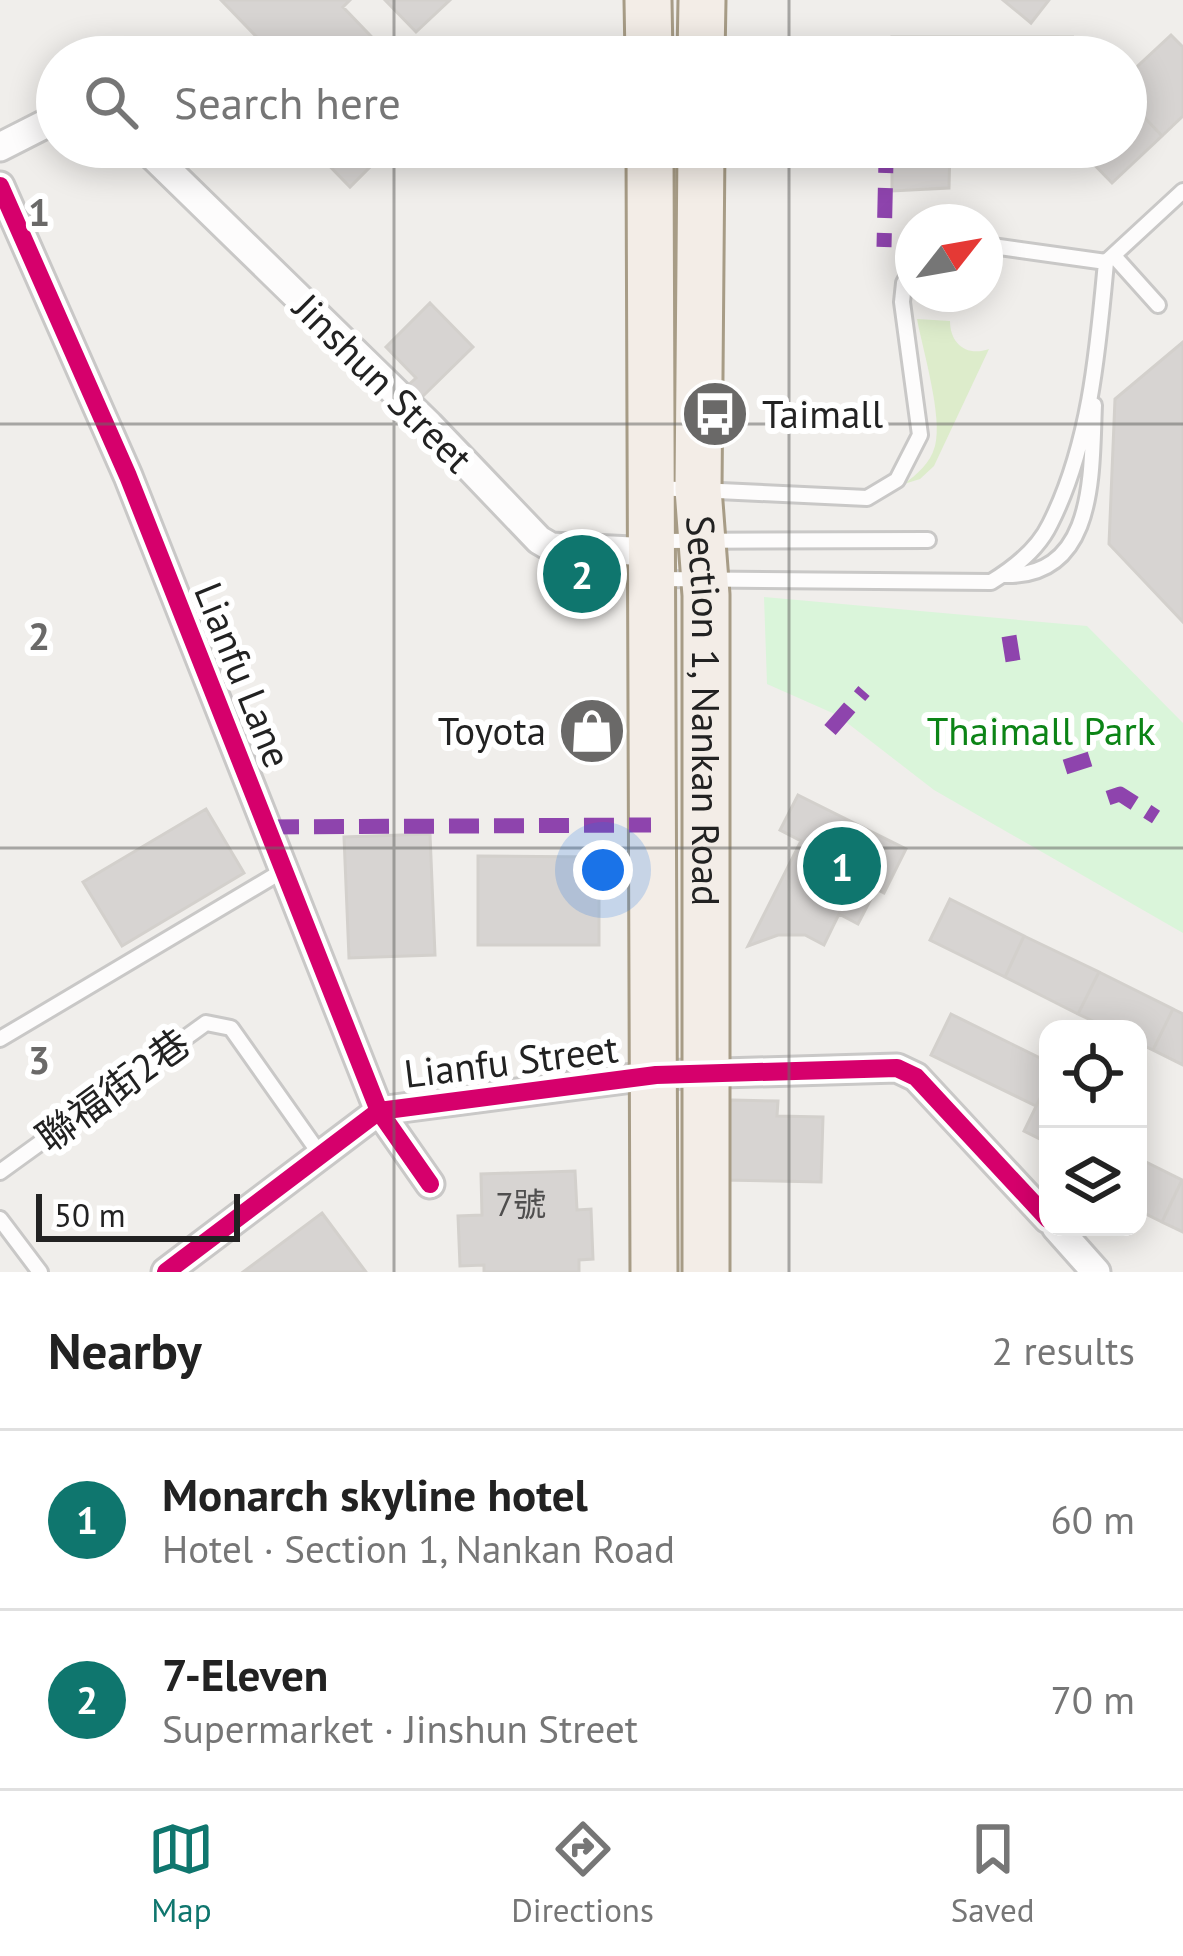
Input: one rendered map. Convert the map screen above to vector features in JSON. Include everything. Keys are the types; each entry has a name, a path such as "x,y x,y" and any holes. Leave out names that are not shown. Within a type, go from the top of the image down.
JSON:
{"main road":[{"path":"648,0 649,36"},
{"path":"701,36 702,0"},
{"name":"Section 1, Nankan Road","path":"652,168 675,489 705,579 706,1272"},
{"name":"Section 1, Nankan Road","path":"654,1272 652,558 675,489 698,168"}],"street":[{"path":"0,147 36,129"},
{"name":"Jinshun Street","path":"166,168 429,425 538,540 551,547 652,558"},
{"name":"Lianfu Lane","path":"0,186 128,476 380,1111 430,1184"},
{"name":"Lianfu Street","path":"166,1272 380,1111 656,1075 897,1068 916,1077 1039,1209"},
{"path":"1063,1236 1096,1272"}],"lane":[{"path":"652,558 705,579 991,582 1002,575 1031,552 1050,526 1074,458 1110,259 1183,190"},
{"path":"1003,247 1110,259 1158,305"},
{"path":"675,489 867,498 896,480 920,435 903,312"},
{"path":"1002,575 1028,576 1060,557 1079,533 1092,462 1095,361"},
{"path":"652,558 928,541"},
{"path":"0,1039 285,869"},
{"path":"0,1172 206,1023 231,1028 322,1157"},
{"path":"0,1219 40,1272"}],"green space":[{"path":"917,319 950,321 961,347 989,349 934,466 920,479 904,484 930,458 937,434"},
{"name":"Thaimall Park","path":"764,597 1087,626 1183,723 1183,933 934,790 837,715 767,684"}],"building":[{"path":"221,0 350,0 343,7 371,36 256,36"},
{"path":"385,0 450,0 416,32"},
{"path":"1003,0 1049,0 1031,23"},
{"path":"1171,35 1183,47 1183,116 1162,136 1147,120 1147,57"},
{"path":"1147,120 1162,136 1147,150"},
{"path":"331,168 369,168 350,187"},
{"path":"892,168 949,168 949,188 892,191"},
{"path":"1097,168 1128,168 1112,183"},
{"path":"430,303 473,347 419,400 406,387 416,378 386,347"},
{"path":"1183,342 1183,622 1109,544 1115,399"},
{"path":"798,795 906,849 884,893 876,889 858,924 839,914 824,945 805,935 778,935 748,946 801,841 780,830"},
{"path":"206,809 244,873 122,946 83,882"},
{"path":"430,834 435,955 349,958 344,837"},
{"path":"478,856 599,857 599,945 478,945"},
{"path":"950,899 1024,936 1005,977 930,940"},
{"path":"1024,936 1099,972 1078,1014 1005,977"},
{"path":"1099,972 1173,1009 1153,1050 1147,1047 1147,1020 1091,1020 1078,1014"},
{"path":"1173,1009 1183,1014 1183,1065 1153,1050"},
{"path":"951,1014 1039,1058 1039,1100 1036,1106 931,1055"},
{"path":"732,1100 778,1101 777,1116 823,1117 821,1182 722,1180 724,1105"},
{"path":"1039,1100 1039,1138 1024,1131"},
{"path":"1147,1162 1182,1180 1162,1222 1147,1214"},
{"path":"575,1171 577,1210 591,1209 593,1259 579,1260 579,1272 484,1272 484,1265 460,1266 458,1216 482,1215 481,1174"},
{"path":"1183,1180 1183,1232 1162,1222"},
{"path":"322,1213 366,1272 243,1272"}],"marked path":[{"path":"884,247 886,168"},
{"path":"1009,636 1013,661"},
{"path":"830,730 864,691"},
{"path":"1065,767 1090,759"},
{"path":"1108,798 1120,794 1156,817"},
{"path":"269,827 651,825"}],"cycle path":[{"path":"0,186 128,476 379,1111 430,1184"},
{"path":"166,1272 379,1111 656,1075 897,1068 916,1077 1039,1209"}],"place":[{"name":"Taimall","path":"715,414"},
{"name":"7-Eleven","path":"582,574"},
{"name":"Toyota","path":"592,731"},
{"name":"Monarch skyline hotel","path":"842,866"}]}
